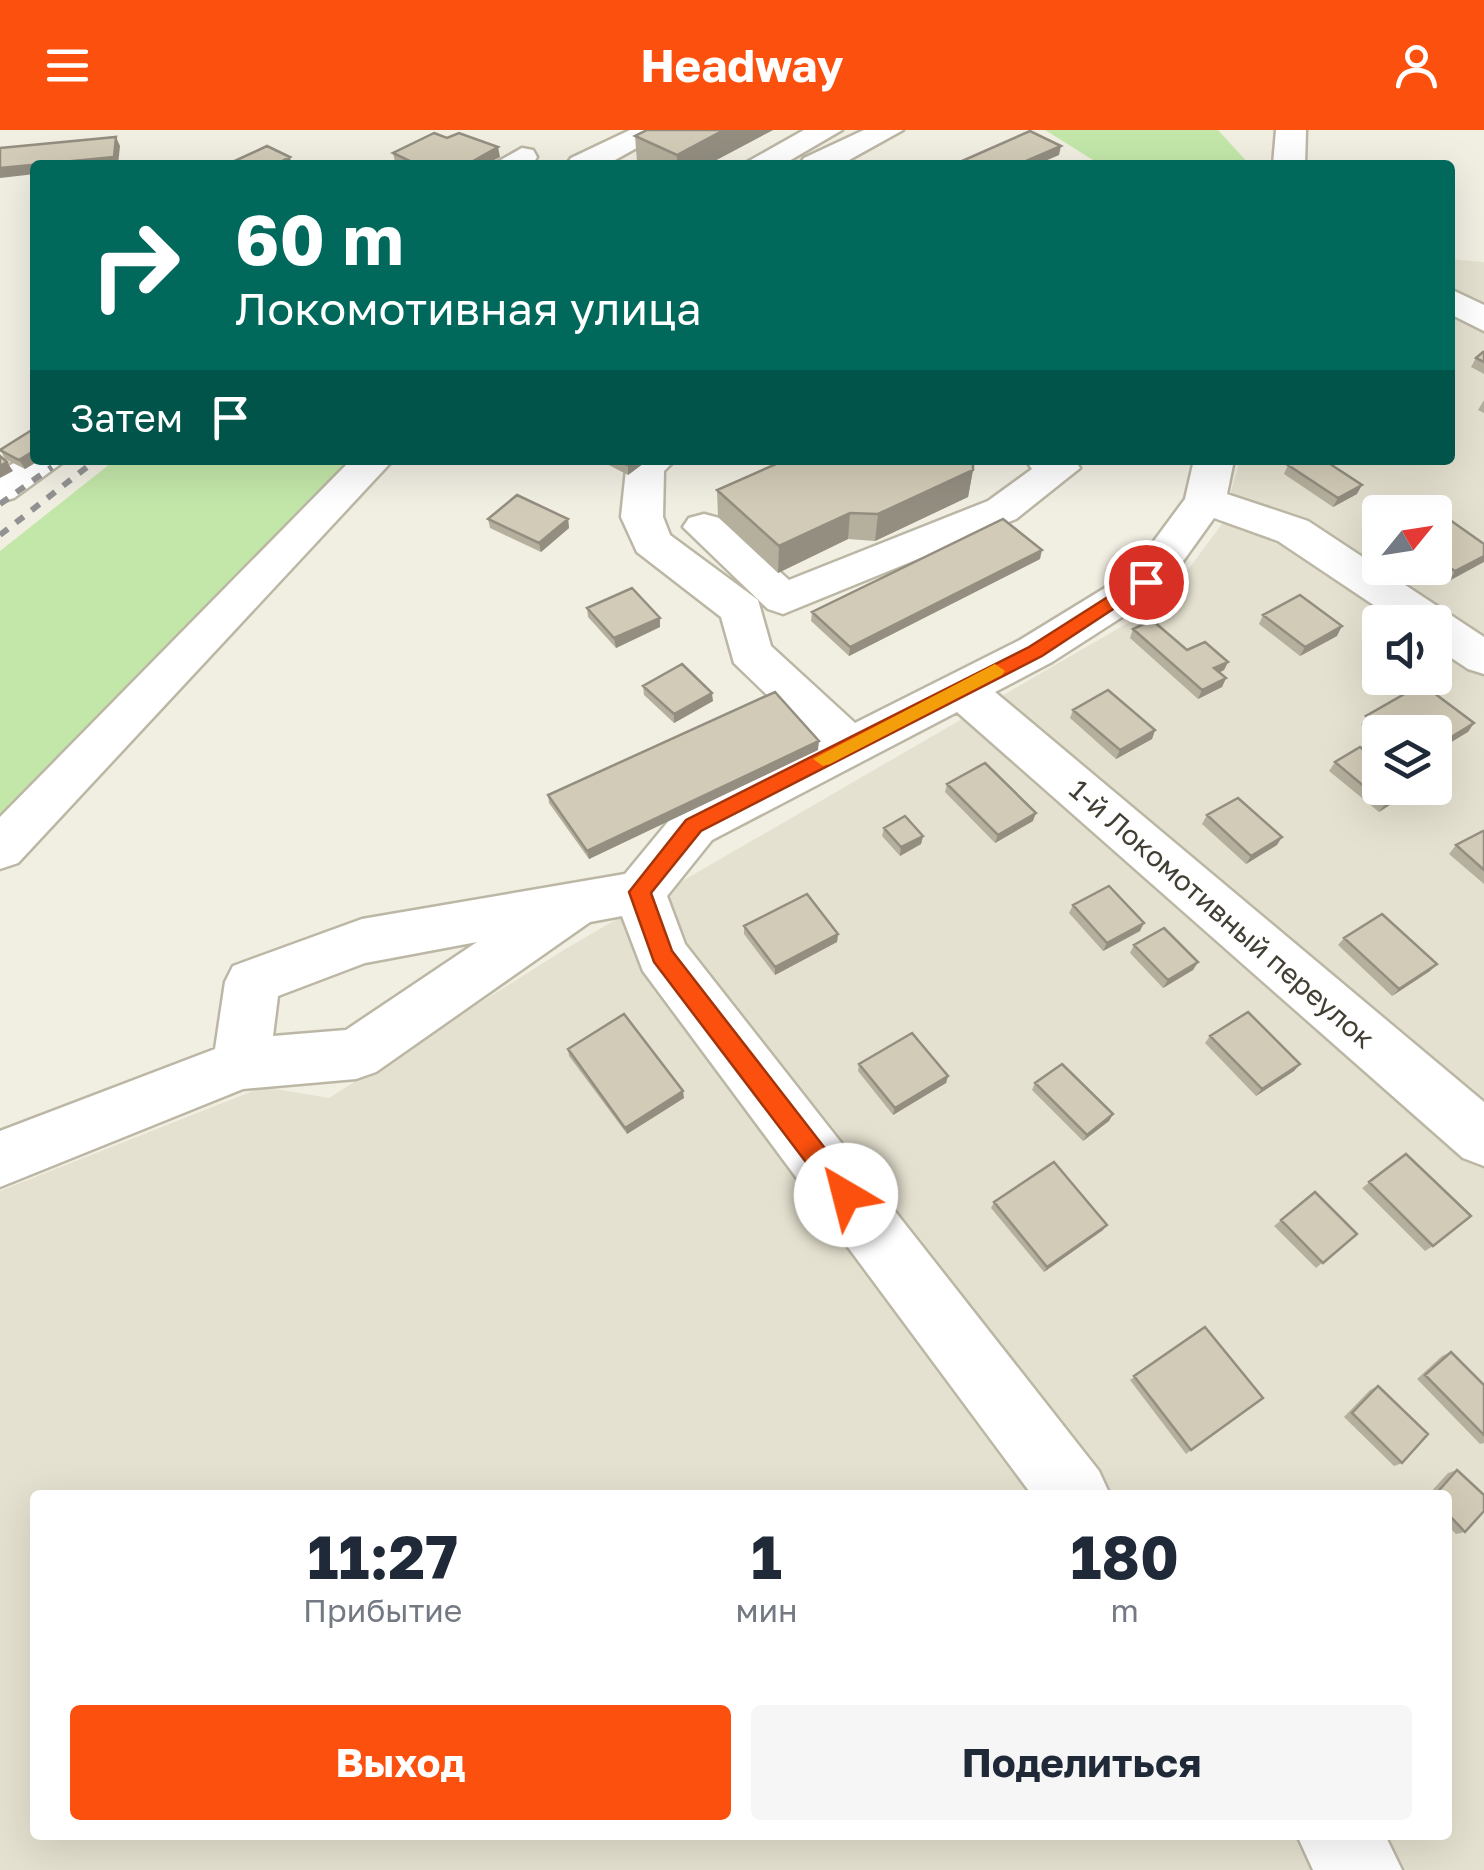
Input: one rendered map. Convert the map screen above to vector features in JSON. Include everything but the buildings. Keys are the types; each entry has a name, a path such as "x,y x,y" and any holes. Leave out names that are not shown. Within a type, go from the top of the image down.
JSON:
{"street":[{"path":"592,160 654,130"},
{"path":"768,160 827,130"},
{"path":"825,160 888,130"},
{"path":"1289,160 1291,130"},
{"path":"1455,303 1484,320"},
{"path":"0,489 38,465"},
{"path":"0,849 368,465"},
{"path":"644,465 642,517 652,542 742,611 750,652 849,745"},
{"path":"704,527 782,599 1002,510 1060,468 1055,465"},
{"path":"241,1064 252,982 362,941 640,892 694,826 1036,652 1146,582 1210,480 1404,605"},
{"path":"1452,637 1484,658"},
{"name":"1-й Локомотивный переулок","path":"960,688 1484,1139"},
{"path":"640,892 662,955 1071,1490"},
{"path":"0,1159 241,1064 356,1054 577,903"},
{"path":"1340,1840 1362,1870"}],"shaded area":[{"path":"1455,259 1484,262 1484,1870 0,1870 0,1191 263,1087 329,1098 567,948 1164,602 1222,524 1239,465 1455,465"}],"green space":[{"path":"1045,130 1218,130 1245,160 1093,160"},
{"path":"109,465 357,465 0,828 0,551"}],"railway":[{"path":"0,535 90,465"},
{"path":"0,504 52,467"}],"slow traffic":[{"path":"823,759 995,671"}],"route":[{"path":"846,1195 662,955 640,892 694,826 1036,652 1146,582"}]}
